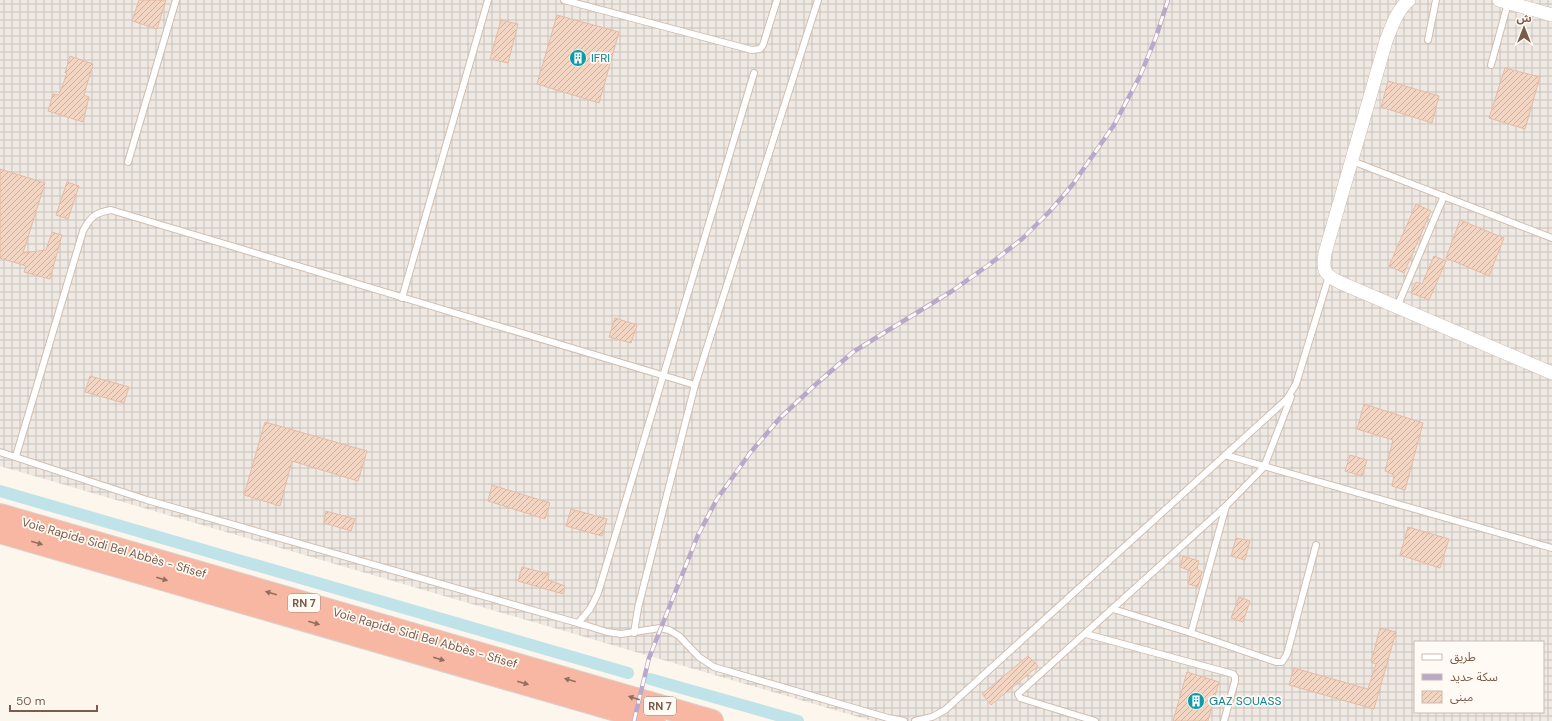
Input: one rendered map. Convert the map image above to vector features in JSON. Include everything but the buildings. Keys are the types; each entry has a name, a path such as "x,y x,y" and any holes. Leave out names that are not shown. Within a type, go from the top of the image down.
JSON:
{"highway":[{"name":"Voie Rapide Sidi Bel Abbès - Sfisef","path":"0,515 712,721"},
{"name":"Voie Rapide Sidi Bel Abbès - Sfisef","path":"0,532 654,721"}],"street":[{"path":"1409,0 1403,5 1397,15 1386,41 1325,253 1324,271 1329,276 1397,307 1552,373"},
{"path":"1504,1 1552,16"}],"lane":[{"path":"128,162 176,0"},
{"path":"402,298 488,0"},
{"path":"564,0 752,50 760,49 763,45 777,0"},
{"path":"634,633 638,608 695,385 818,0"},
{"path":"1428,40 1436,0"},
{"path":"1491,65 1504,1"},
{"path":"578,623 590,608 598,593 754,73"},
{"path":"1352,161 1552,238"},
{"path":"1397,307 1444,196"},
{"path":"16,456 83,231 89,220 99,212 111,210 122,212 402,298 695,385"},
{"path":"1096,721 1020,698 1018,694 1113,610 1226,506 1264,466 1296,384 1329,276"},
{"path":"915,721 932,717 945,710 1287,399 1296,384"},
{"path":"0,452 147,500 607,632 621,634 660,628 670,630 679,636 699,657 714,667 888,718 904,721"},
{"path":"1225,455 1552,548"},
{"path":"1191,633 1226,506"},
{"path":"1113,610 1191,633 1276,662 1282,662 1287,654 1316,545"},
{"path":"1086,634 1232,674 1235,681 1224,721"}],"shaded area":[{"path":"0,0 1552,0 1552,721 872,721 0,466"}],"waterway":[{"path":"0,491 628,673"},
{"path":"650,679 798,721"}],"railway":[{"path":"634,721 649,658 698,535 717,499 750,453 780,418 853,352 952,291 990,264 1022,239 1050,211 1073,184 1114,125 1140,76 1156,37 1168,0"}],"place":[{"name":"IFRI","path":"578,58"},
{"name":"GAZ SOUASS","path":"1196,701"}]}
